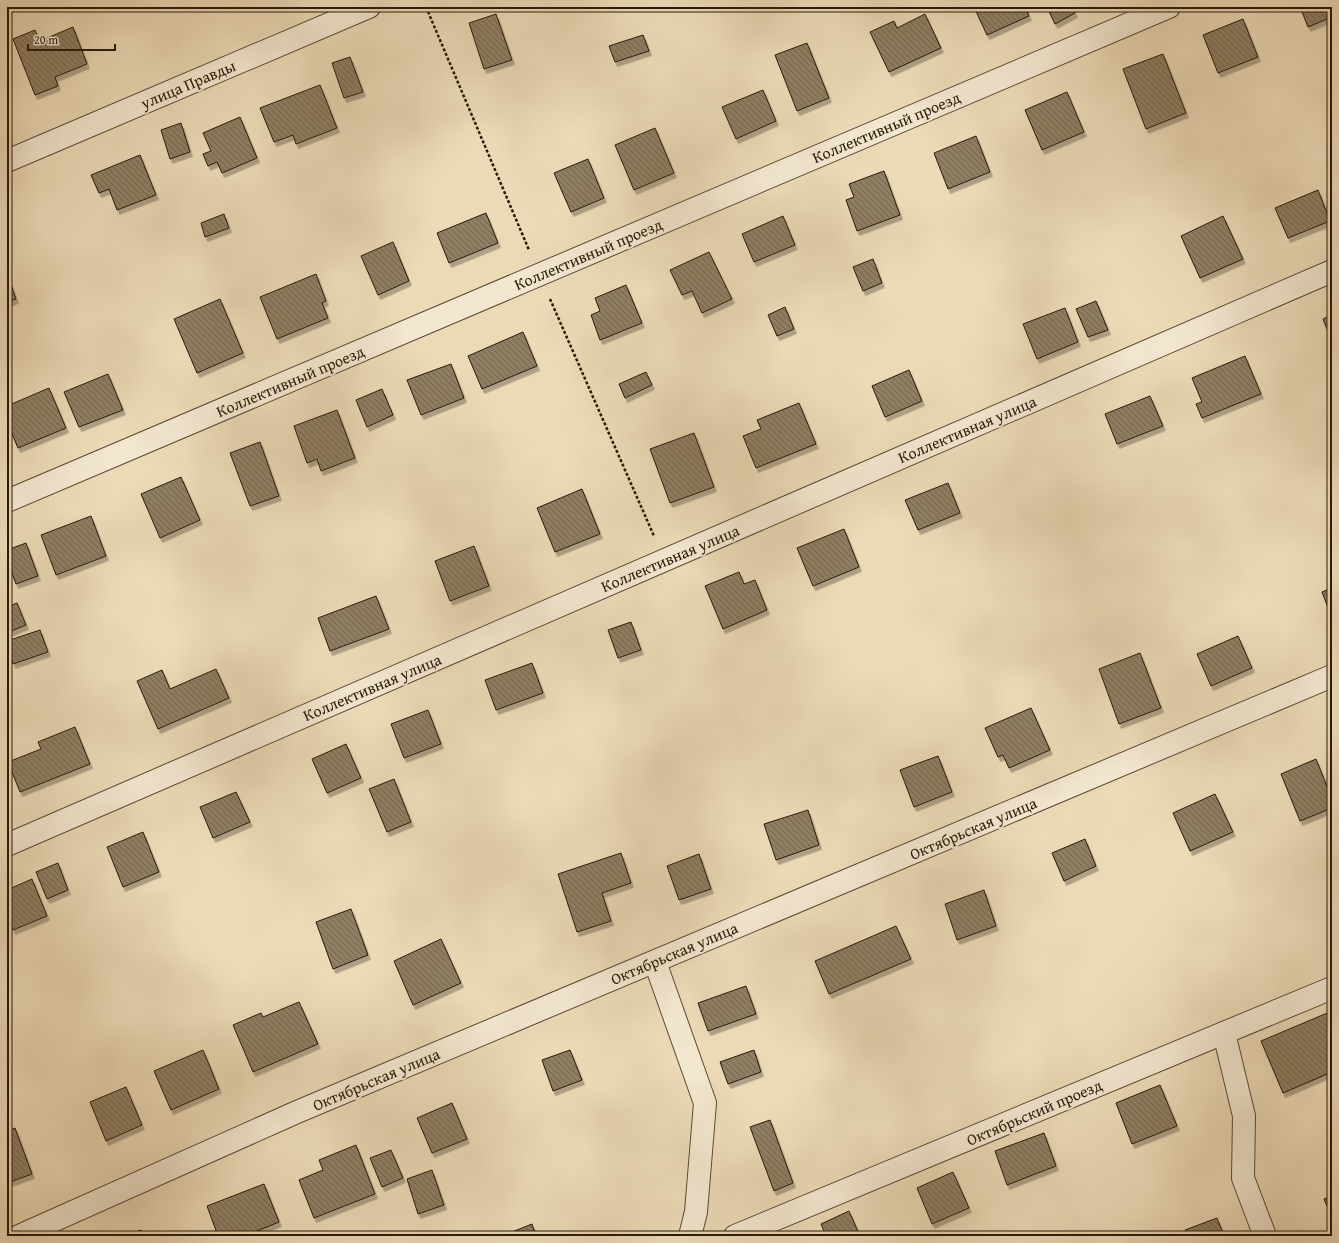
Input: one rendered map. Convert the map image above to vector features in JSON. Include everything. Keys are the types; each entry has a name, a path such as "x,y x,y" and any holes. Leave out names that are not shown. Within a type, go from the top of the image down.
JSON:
{"street":[{"name":"улица Правды","path":"7,161 369,7"},
{"name":"Коллективный проезд","path":"7,501 1169,7"},
{"name":"Коллективная улица","path":"7,845 1332,271"},
{"name":"Октябрьская улица","path":"19,1236 297,1112 1332,676"},
{"path":"655,962 705,1103 696,1212 690,1236"},
{"name":"Октябрьский проезд","path":"735,1236 1332,988"},
{"path":"1224,1033 1244,1116 1243,1178 1265,1236"}],"building":[{"path":"974,7 1025,7 1029,16 987,35"},
{"path":"1047,7 1072,7 1075,13 1055,24"},
{"path":"1300,7 1332,7 1332,17 1308,27"},
{"path":"496,14 512,60 484,69 469,23"},
{"path":"925,14 941,48 889,72 870,32 894,21 897,28"},
{"path":"1243,19 1258,57 1218,73 1203,35"},
{"path":"73,27 87,64 55,77 58,86 35,95 13,39 35,30 40,41"},
{"path":"643,35 649,51 615,62 609,46"},
{"path":"807,43 829,98 797,111 775,55"},
{"path":"1163,54 1186,113 1146,129 1123,69"},
{"path":"350,57 363,92 344,98 332,63"},
{"path":"320,85 337,128 296,144 293,135 274,142 260,108"},
{"path":"763,90 776,121 736,139 722,107"},
{"path":"1067,92 1084,132 1042,150 1025,110"},
{"path":"240,117 257,158 222,173 217,162 208,166 203,154 211,151 203,133"},
{"path":"181,123 190,152 170,159 161,130"},
{"path":"655,128 674,173 634,190 615,145"},
{"path":"976,136 990,172 948,189 934,153"},
{"path":"140,155 156,195 117,210 109,189 99,193 91,175"},
{"path":"588,159 604,198 571,212 554,173"},
{"path":"884,171 900,215 857,231 846,200 854,197 849,184"},
{"path":"1318,190 1330,221 1288,238 1275,208"},
{"path":"486,213 498,243 449,263 437,233"},
{"path":"224,214 229,228 205,237 201,223"},
{"path":"783,216 795,245 754,262 742,234"},
{"path":"1223,216 1243,259 1200,278 1181,236"},
{"path":"393,242 409,281 378,295 361,256"},
{"path":"709,252 732,299 702,313 692,291 682,295 670,270"},
{"path":"873,259 882,283 863,291 853,267"},
{"path":"316,274 326,301 322,303 328,318 277,339 260,297"},
{"path":"10,282 16,299 7,302 7,283"},
{"path":"626,285 642,323 600,340 591,315 600,311 595,298"},
{"path":"220,299 243,353 197,373 174,319"},
{"path":"1096,301 1108,330 1088,337 1076,309"},
{"path":"785,307 794,329 777,336 768,315"},
{"path":"1065,308 1078,342 1037,359 1023,324"},
{"path":"1332,315 1332,342 1323,319"},
{"path":"523,332 537,366 482,389 468,356"},
{"path":"1245,356 1261,394 1202,418 1196,404 1202,402 1192,378"},
{"path":"451,364 464,398 421,415 407,380"},
{"path":"909,370 922,401 885,417 872,386"},
{"path":"646,372 652,385 625,398 619,384"},
{"path":"108,374 123,410 79,427 64,392"},
{"path":"49,388 66,428 18,448 7,422 7,406"},
{"path":"382,389 393,415 367,427 356,400"},
{"path":"1150,396 1163,426 1117,444 1105,414"},
{"path":"799,403 816,444 756,468 743,436 761,429 757,420"},
{"path":"337,410 355,458 321,471 317,459 307,463 294,426"},
{"path":"694,433 714,487 670,503 650,449"},
{"path":"260,442 279,496 250,506 230,453"},
{"path":"181,477 200,520 160,538 141,494"},
{"path":"948,483 960,513 918,530 905,500"},
{"path":"582,489 600,534 555,552 537,508"},
{"path":"91,516 106,556 56,575 41,535"},
{"path":"844,529 859,567 813,586 797,548"},
{"path":"26,543 38,576 16,584 7,560 7,550"},
{"path":"474,546 489,586 450,601 435,561"},
{"path":"739,572 744,584 755,580 767,610 723,629 705,586"},
{"path":"1332,588 1332,618 1322,592"},
{"path":"376,596 389,629 330,651 318,618"},
{"path":"17,603 26,625 9,632 7,626 7,607"},
{"path":"631,622 641,650 618,658 608,630"},
{"path":"40,630 48,652 13,664 7,641"},
{"path":"1238,636 1252,668 1211,686 1197,654"},
{"path":"1140,653 1161,708 1119,724 1099,669"},
{"path":"532,663 543,693 496,710 485,680"},
{"path":"216,669 229,698 158,729 137,681 162,670 170,689"},
{"path":"1031,708 1050,750 1009,768 1003,755 998,757 985,728"},
{"path":"428,710 441,744 404,758 391,724"},
{"path":"75,727 90,764 20,792 8,762 41,749 38,742"},
{"path":"346,744 361,778 327,793 312,759"},
{"path":"938,756 952,792 914,807 900,770"},
{"path":"1316,759 1332,799 1332,808 1300,821 1281,774"},
{"path":"394,779 411,822 387,832 369,789"},
{"path":"236,792 250,822 213,838 200,807"},
{"path":"1215,794 1233,832 1190,851 1173,813"},
{"path":"808,810 819,845 776,860 764,824"},
{"path":"143,832 159,872 123,887 107,847"},
{"path":"1085,839 1096,866 1064,881 1052,853"},
{"path":"621,853 631,883 602,893 611,921 577,932 558,874"},
{"path":"699,854 711,889 679,900 667,866"},
{"path":"58,863 68,890 47,899 36,872"},
{"path":"32,879 47,916 13,930 7,917 7,890"},
{"path":"984,890 996,926 957,940 945,904"},
{"path":"351,909 368,955 333,969 316,922"},
{"path":"896,926 911,959 829,994 815,961"},
{"path":"441,939 461,983 413,1005 394,961"},
{"path":"746,986 756,1014 708,1031 698,1003"},
{"path":"299,1002 318,1044 253,1072 233,1025 261,1013 263,1017"},
{"path":"1332,1011 1332,1072 1283,1093 1261,1041"},
{"path":"203,1050 219,1089 171,1110 154,1071"},
{"path":"570,1050 582,1080 553,1091 542,1060"},
{"path":"754,1050 761,1072 728,1084 720,1062"},
{"path":"1160,1085 1177,1126 1132,1144 1116,1103"},
{"path":"126,1087 142,1125 106,1141 90,1102"},
{"path":"452,1103 467,1139 432,1153 417,1118"},
{"path":"770,1120 793,1183 774,1191 750,1127"},
{"path":"15,1128 32,1174 7,1183 7,1131"},
{"path":"1044,1133 1056,1166 1007,1185 995,1151"},
{"path":"356,1145 375,1194 314,1218 299,1180 323,1170 319,1160"},
{"path":"391,1150 403,1178 382,1187 370,1158"},
{"path":"432,1170 444,1205 418,1214 407,1179"},
{"path":"953,1172 969,1208 932,1224 917,1188"},
{"path":"264,1184 279,1222 245,1236 218,1236 207,1206"},
{"path":"1332,1196 1332,1218 1324,1199"},
{"path":"849,1211 860,1236 826,1236 821,1224"},
{"path":"1217,1218 1224,1236 1188,1236 1185,1230"},
{"path":"532,1224 536,1236 502,1236"},
{"path":"141,1230 144,1236 125,1236"}]}
